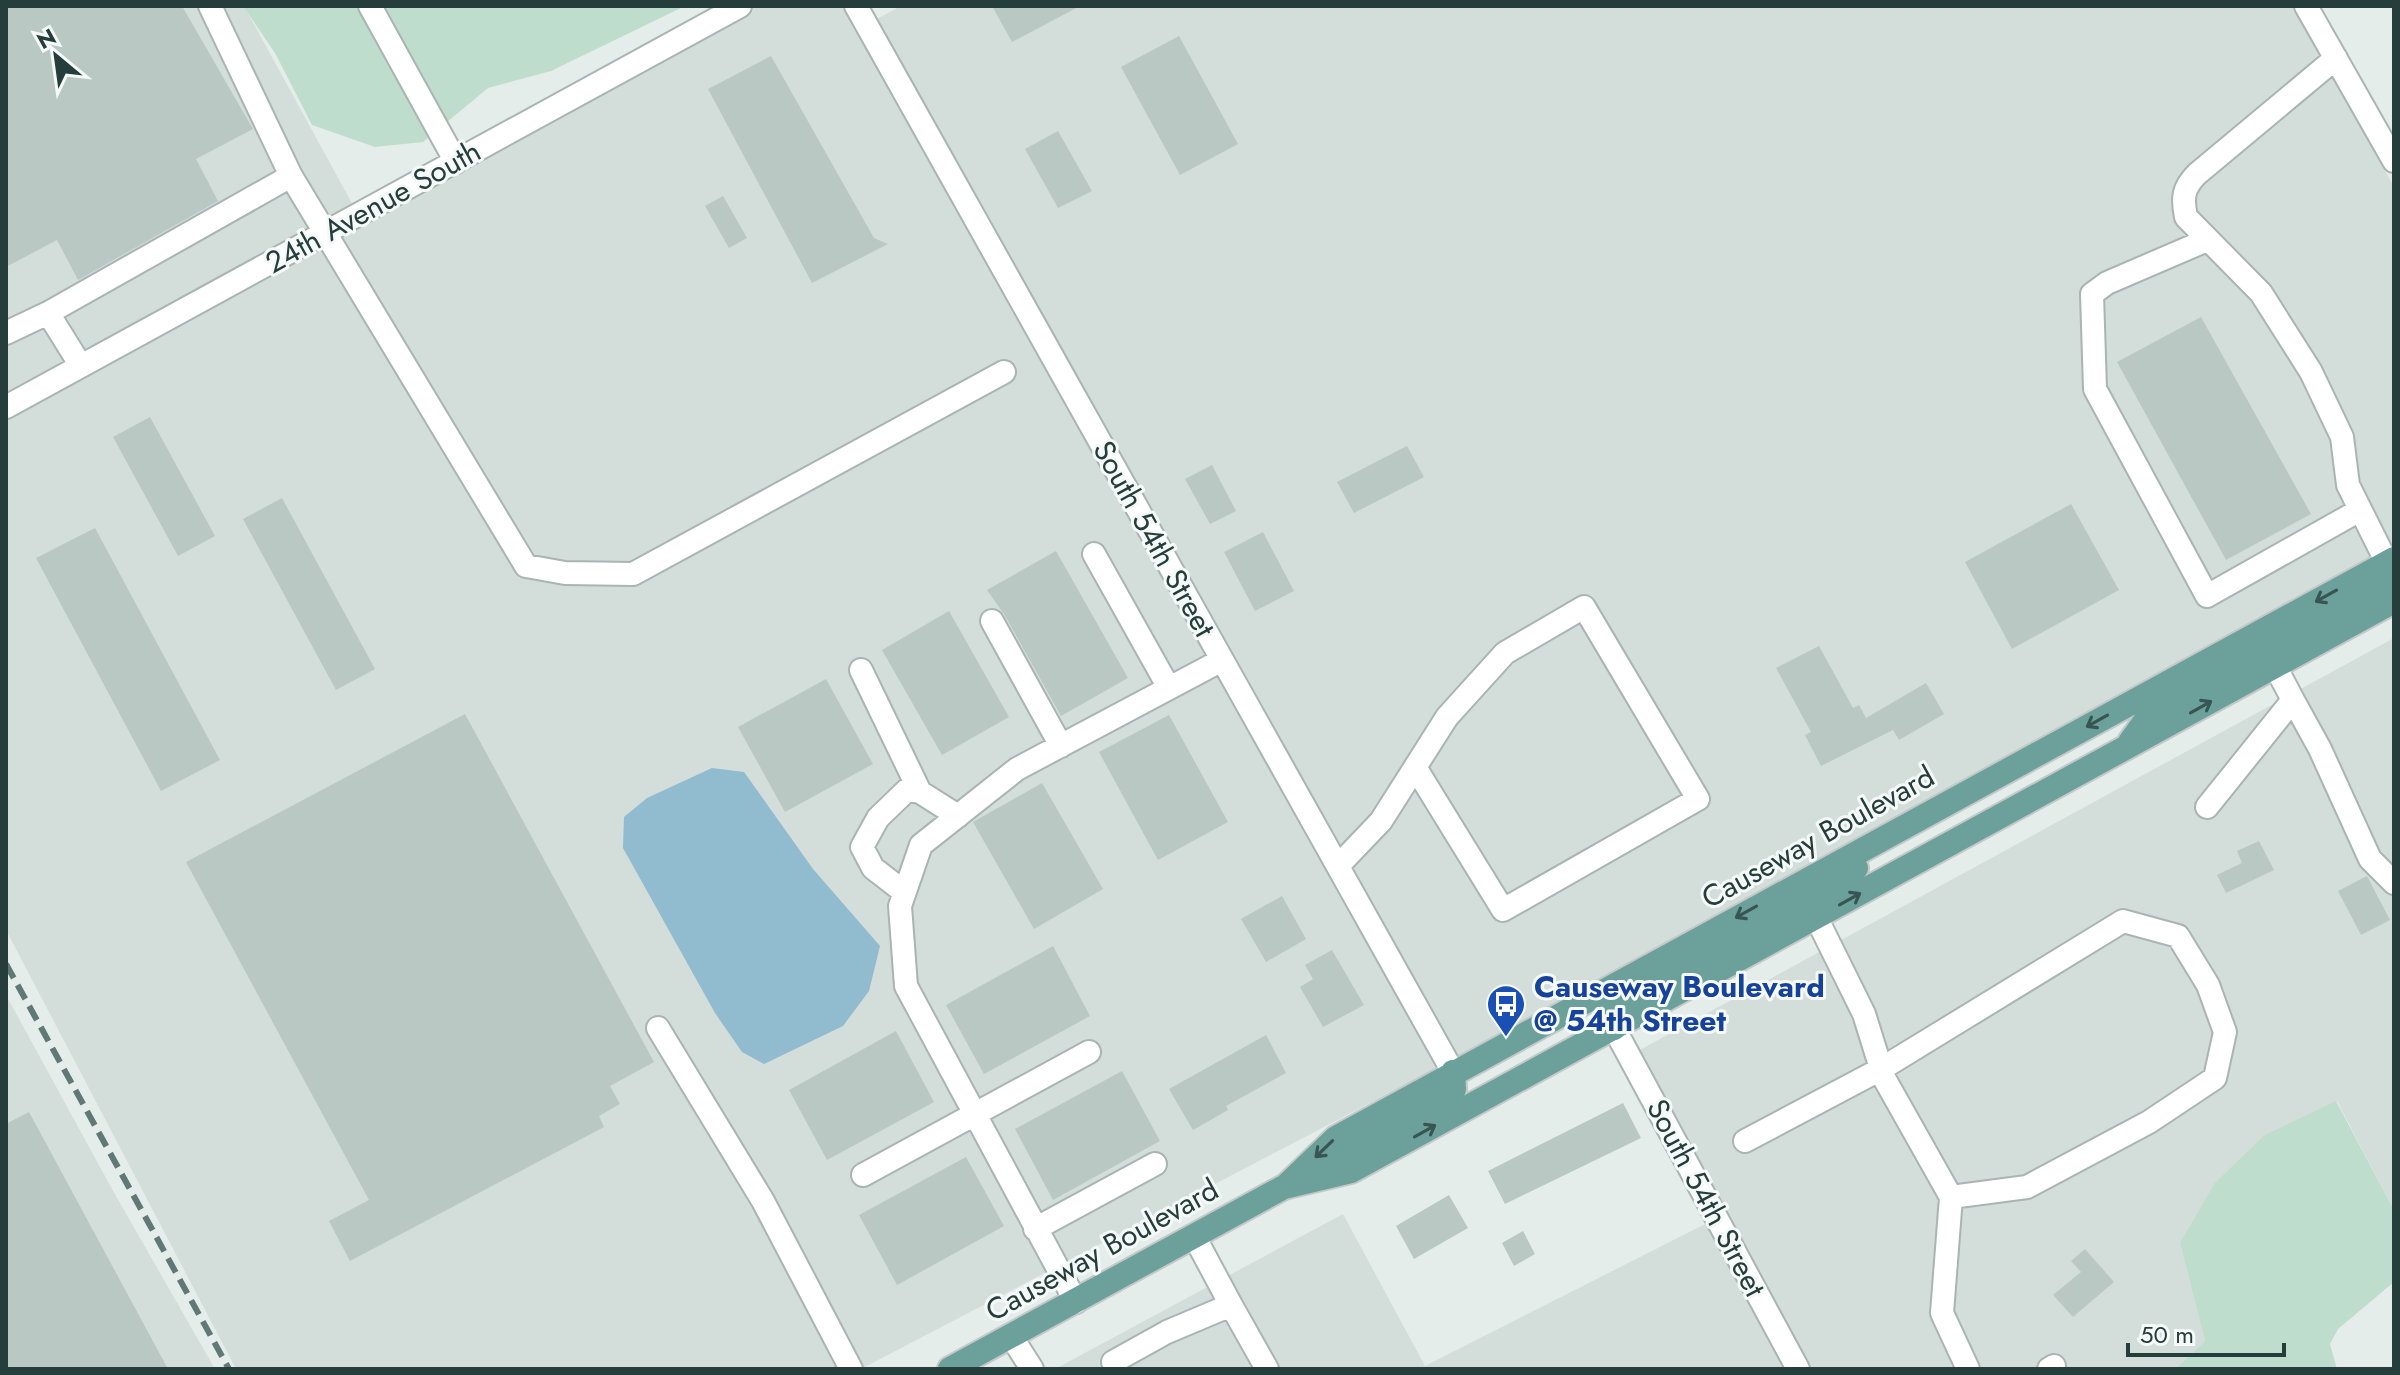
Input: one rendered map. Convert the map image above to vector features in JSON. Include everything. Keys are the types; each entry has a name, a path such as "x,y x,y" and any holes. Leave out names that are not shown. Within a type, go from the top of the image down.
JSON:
{"main road":[{"path":"2127,747 2151,713 2392,568"},
{"name":"Causeway Boulevard","path":"950,1369 1284,1187 1336,1138 1453,1072 1860,850 2392,568"},
{"name":"Causeway Boulevard","path":"1284,1187 1351,1171 2394,601"},
{"path":"1614,1028 1610,1018 1614,1010 1851,873 1856,869 1860,850"},
{"path":"1330,1176 1366,1140 1447,1096 1454,1089 1453,1072"}],"street":[{"path":"210,6 291,176 526,566 565,573 633,574 1004,372"},
{"path":"370,6 456,162"},
{"name":"24th Avenue South","path":"6,407 740,6"},
{"path":"2306,6 2394,161"},
{"name":"South 54th Street","path":"862,7 1453,1072"},
{"path":"2336,58 2302,83 2185,186 2182,200 2186,217 2261,293 2326,398 2342,437 2348,485 2392,568"},
{"path":"6,333 48,313 291,176"},
{"path":"2207,240 2107,283 2092,294 2090,312 2095,389 2207,596 2360,510"},
{"path":"48,313 81,366"},
{"path":"1094,554 1169,688"},
{"path":"1338,866 1381,821 1415,767 1447,717 1505,653 1584,607 1698,799 1503,910 1415,767"},
{"path":"992,621 1061,746"},
{"path":"1076,1302 906,986 900,906 921,845 1017,769 1222,660"},
{"path":"2275,666 2320,749 2370,859 2394,883"},
{"path":"861,670 920,792"},
{"path":"2207,807 2293,700"},
{"path":"904,892 873,868 862,847 878,818 907,790 920,792 958,816"},
{"path":"1816,917 1864,1014 1881,1069 1951,1197 1942,1313 1968,1369"},
{"path":"1745,1141 1881,1069 2123,921 2178,936 2208,985 2225,1032 2215,1078 2149,1122 2027,1187 1951,1197"},
{"path":"658,1028 763,1201 851,1369"},
{"name":"South 54th Street","path":"1614,1028 1798,1369"},
{"path":"863,1175 1089,1052"},
{"path":"1035,1229 1155,1164"},
{"path":"1194,1236 1267,1369"},
{"path":"1113,1362 1167,1332 1231,1305"},
{"path":"1011,1336 1032,1369"}],"shaded area":[{"path":"6,6 244,6 354,207 6,399"},
{"path":"752,6 846,6 1439,1067 861,1369 236,1369 6,930 6,411"},
{"path":"901,6 2293,6 2394,187 2394,558 1462,1075 877,19"},
{"path":"2394,638 2394,1210 2337,1101 2180,1243 2205,1341 2175,1369 1810,1369 1638,1051"},
{"path":"6,995 112,1189 215,1369 6,1369"},
{"path":"1343,1214 1425,1366 1707,1223 1786,1369 1055,1369"}],"green space":[{"path":"243,6 685,6 551,71 488,88 423,142 375,147 312,125 275,53"},
{"path":"2336,1101 2394,1210 2394,1282 2338,1329 2330,1344 2337,1369 2175,1369 2205,1341 2180,1243 2215,1183 2265,1135"}],"water":[{"path":"712,768 744,772 813,869 880,946 869,991 843,1026 764,1064 742,1052 715,1013 623,848 624,817 647,798"}],"building":[{"path":"6,6 182,6 253,129 196,159 218,201 78,280 57,240 6,267"},
{"path":"992,6 1080,6 1012,42"},
{"path":"1179,36 1238,144 1180,175 1121,67"},
{"path":"771,56 874,238 888,244 812,283 708,89"},
{"path":"1058,131 1092,191 1058,208 1025,149"},
{"path":"723,196 747,238 729,248 705,206"},
{"path":"2201,317 2311,514 2226,560 2117,362"},
{"path":"150,417 215,536 178,556 113,437"},
{"path":"1407,446 1424,477 1354,513 1337,482"},
{"path":"1212,465 1236,511 1210,524 1185,479"},
{"path":"282,498 375,669 336,690 243,519"},
{"path":"2071,504 2119,590 2012,649 1965,562"},
{"path":"95,528 220,760 161,791 36,558"},
{"path":"1263,532 1294,591 1255,611 1224,552"},
{"path":"1056,551 1128,678 1061,716 1004,614 987,590"},
{"path":"949,611 1009,717 942,755 882,650"},
{"path":"1819,646 1853,708 1859,705 1866,718 1926,683 1944,714 1899,740 1893,730 1821,766 1805,735 1811,732 1776,668"},
{"path":"826,679 873,764 785,812 738,727"},
{"path":"465,714 654,1062 610,1086 620,1104 599,1116 604,1127 350,1261 329,1221 369,1200 186,862"},
{"path":"1169,715 1228,822 1158,860 1099,752"},
{"path":"1042,783 1103,889 1034,929 973,822"},
{"path":"2259,841 2274,870 2226,893 2217,875 2242,863 2237,851"},
{"path":"2367,876 2390,920 2361,935 2338,891"},
{"path":"1282,896 1306,939 1266,962 1241,919"},
{"path":"1053,946 1090,1016 984,1074 946,1005"},
{"path":"1332,950 1364,1005 1323,1027 1300,987 1313,979 1305,965"},
{"path":"896,1031 934,1102 827,1160 789,1090"},
{"path":"1266,1035 1286,1073 1226,1106 1228,1110 1193,1130 1169,1089"},
{"path":"1122,1071 1160,1141 1053,1200 1015,1129"},
{"path":"1623,1103 1641,1138 1505,1204 1488,1171"},
{"path":"29,1112 168,1369 6,1369 6,1124"},
{"path":"966,1157 1004,1226 897,1285 859,1215"},
{"path":"1449,1195 1468,1228 1414,1259 1396,1226"},
{"path":"1523,1231 1535,1254 1514,1266 1502,1243"},
{"path":"2085,1249 2114,1282 2073,1317 2053,1295 2081,1272 2071,1261"}],"railway":[{"path":"6,964 229,1369"}],"place":[{"name":"Causeway Boulevard @ 54th Street","path":"1506,1038"}]}
